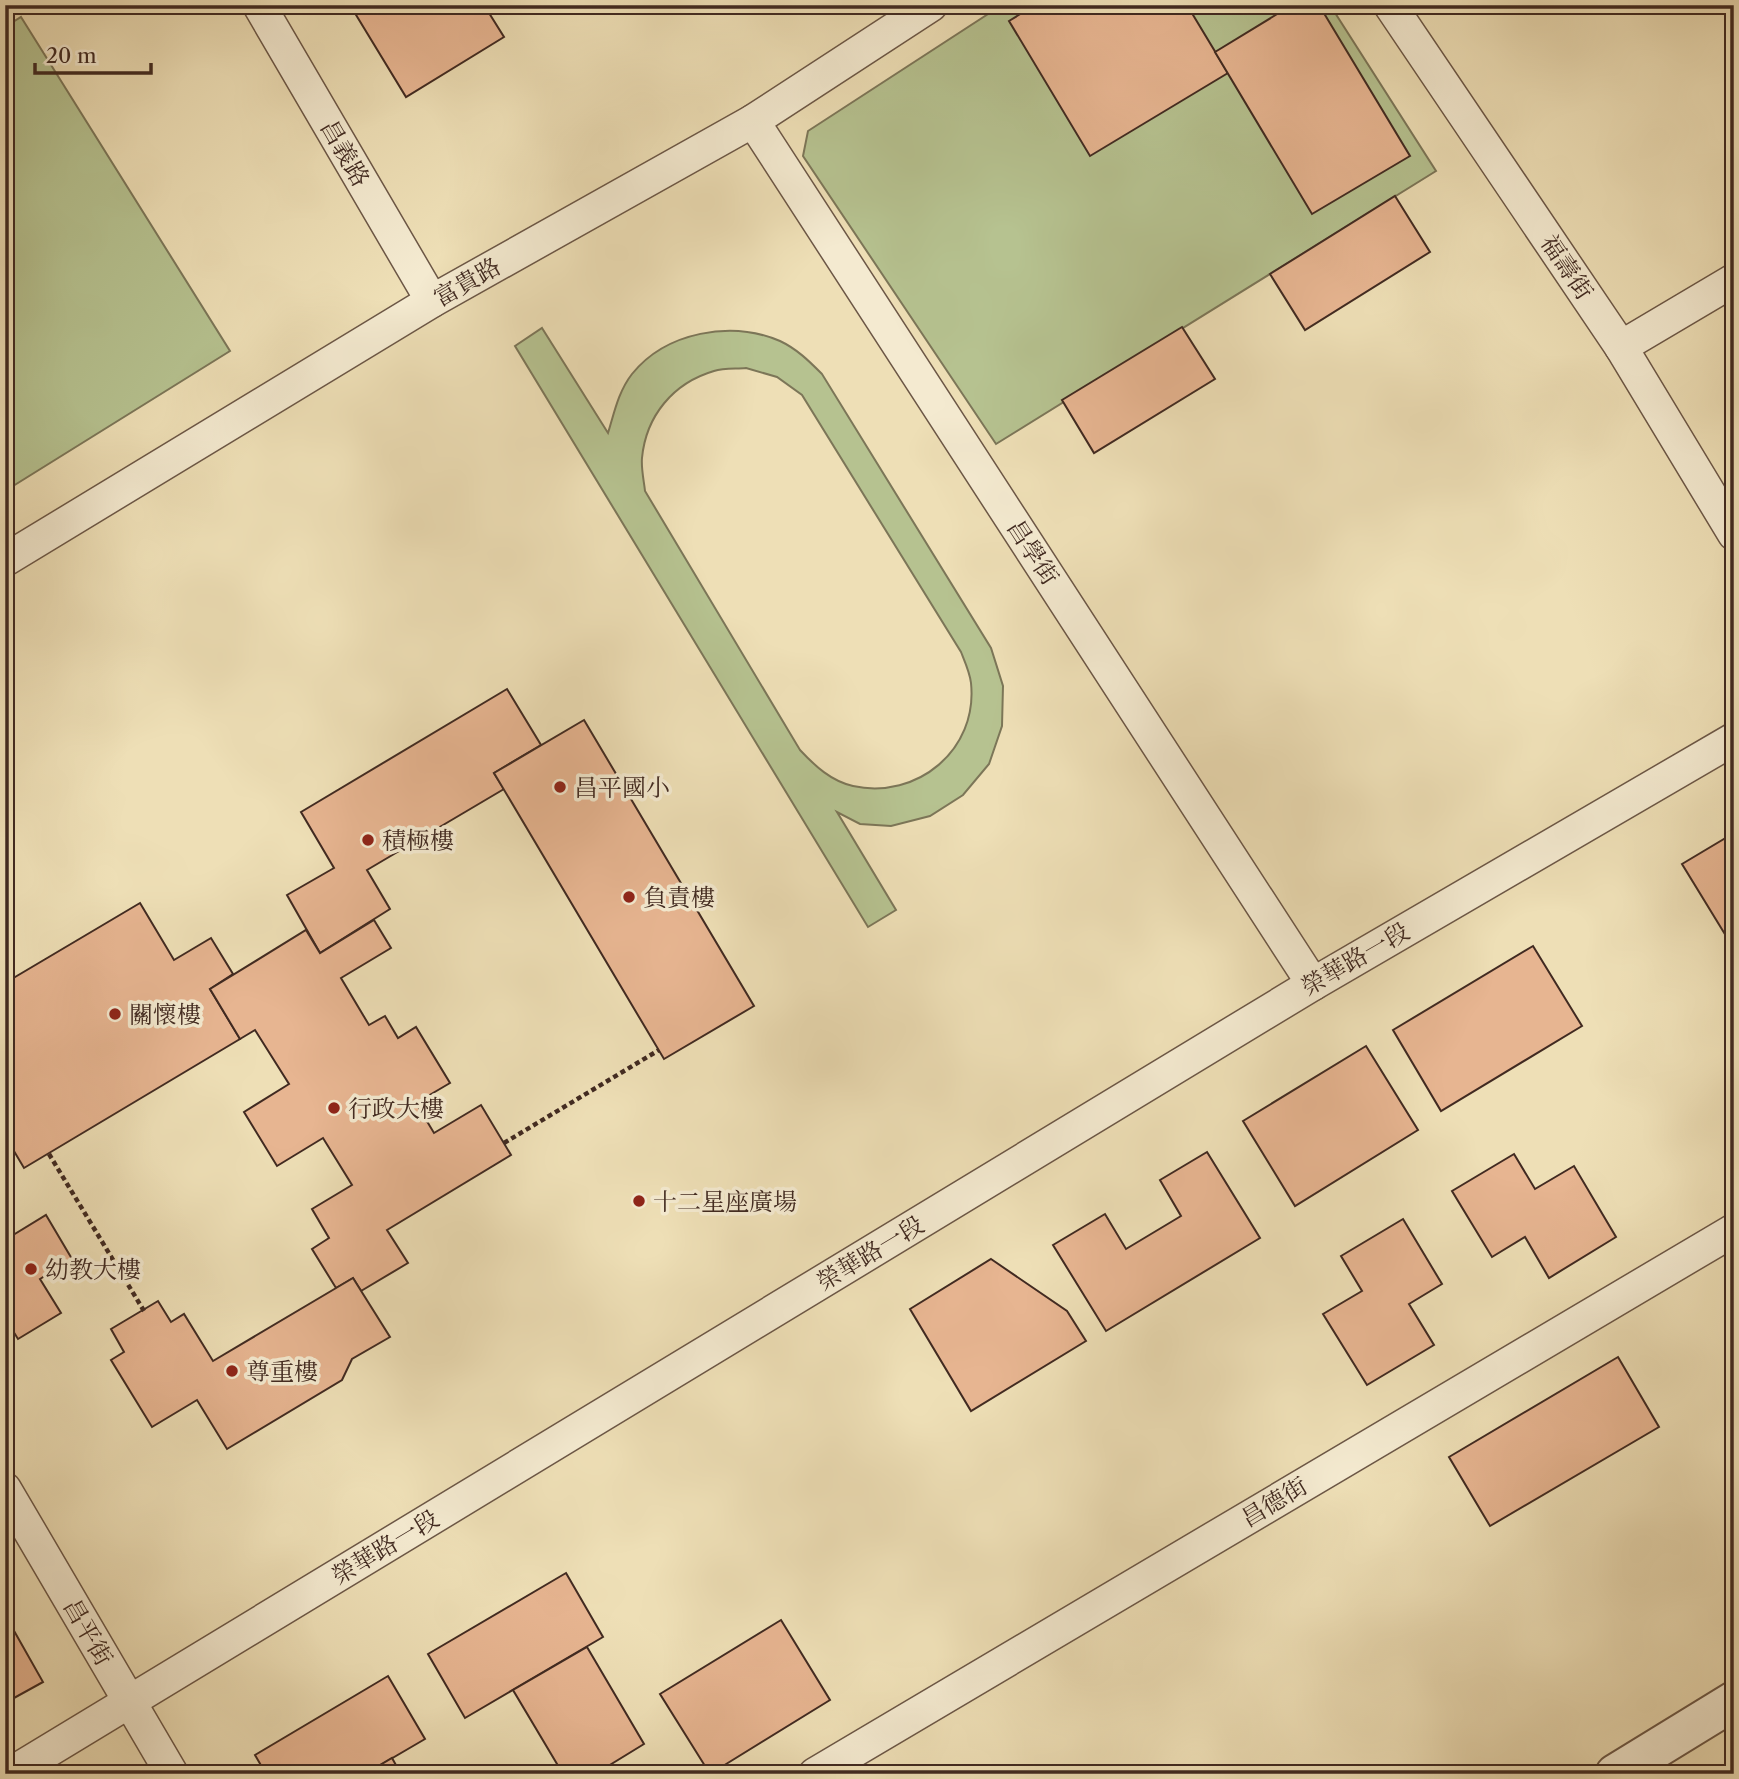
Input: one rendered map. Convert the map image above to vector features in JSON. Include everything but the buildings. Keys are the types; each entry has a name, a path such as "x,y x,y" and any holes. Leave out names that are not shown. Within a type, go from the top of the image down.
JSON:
{"street":[{"name":"昌義路","path":"259,5 432,301"},
{"name":"富貴路","path":"5,560 432,301 752,121 931,5"},
{"name":"福壽街","path":"1390,5 1621,347 1734,534"},
{"name":"昌學街","path":"752,121 1313,984"},
{"path":"1621,347 1734,280"},
{"name":"榮華路一段","path":"10,1774 1313,984 1734,739"},
{"name":"昌德街","path":"815,1774 1734,1230"},
{"name":"昌平街","path":"5,1489 172,1774"},
{"path":"1615,1774 1734,1701"}],"path":[{"path":"504,1143 659,1050"},
{"path":"49,1154 144,1311"}],"green space":[{"path":"1002,5 1330,5 1436,171 996,444 803,156 808,131"},
{"path":"21,17 230,351 5,491 5,27"},
{"path":"542,328 608,433 620,396 632,374 663,348 700,334 741,331 780,341 822,374 991,648 1003,686 1002,726 989,764 963,795 930,816 891,826 860,824 837,812 896,910 868,927 515,346","holes":["746,368 777,377 802,395 961,652 968,671 971,707 965,729 954,749 939,765 920,777 899,785 877,788 845,784 824,772 800,750 645,491 642,462 649,428 664,403 674,393 699,376 722,369"]}],"place":[{"name":"昌平國小","path":"560,787"},
{"name":"積極樓","path":"368,840"},
{"name":"負責樓","path":"629,897"},
{"name":"關懷樓","path":"115,1014"},
{"name":"行政大樓","path":"334,1108"},
{"name":"十二星座廣場","path":"639,1201"},
{"name":"幼教大樓","path":"31,1269"},
{"name":"尊重樓","path":"232,1371"}]}
